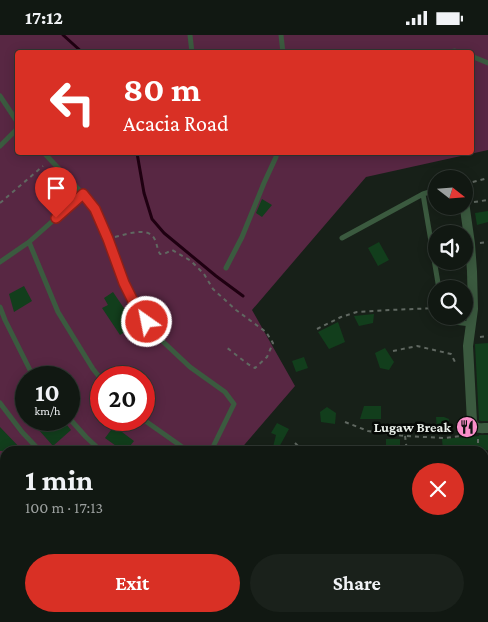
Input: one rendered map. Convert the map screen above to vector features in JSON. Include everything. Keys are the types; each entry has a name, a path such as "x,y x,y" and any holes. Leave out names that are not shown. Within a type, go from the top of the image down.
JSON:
{"street":[{"path":"466,215 472,280"},
{"path":"471,325 468,346 472,422 476,428 488,428"}],"lane":[{"path":"190,35 192,50"},
{"path":"282,35 283,50"},
{"path":"474,57 488,63"},
{"path":"0,96 15,118"},
{"path":"0,146 15,130"},
{"path":"46,155 95,209 124,283 136,307 157,336 190,367 225,392 234,404 213,446"},
{"path":"226,267 242,237 276,155"},
{"path":"342,238 428,192"},
{"path":"0,262 29,242 83,194"},
{"path":"423,194 437,280"},
{"path":"29,242 58,312 91,366"},
{"path":"0,307 28,366"},
{"path":"0,403 36,446"},
{"path":"155,428 181,446"},
{"path":"80,430 96,446"}],"path":[{"path":"0,203 51,159"},
{"path":"473,182 488,178"},
{"path":"473,202 488,200"},
{"path":"108,239 142,232 150,234 160,254 172,250 191,261 204,274 213,289 266,332 273,343 266,357 255,368 227,347"},
{"path":"317,329 341,317 357,313 428,308"},
{"path":"393,351 417,346 451,354 455,362 469,368"},
{"path":"345,422 368,431 405,436 445,438 470,435"},
{"path":"478,435 478,446"},
{"path":"405,436 406,446"},
{"path":"294,443 298,446"}],"shaded area":[{"path":"0,35 488,35 488,150 474,153 474,50 15,50 15,155 465,155 366,177 252,310 295,386 243,446 0,446"}],"building":[{"path":"262,199 272,205 262,217 256,213"},
{"path":"488,211 488,222 477,225 475,213"},
{"path":"379,242 389,260 378,266 368,248"},
{"path":"24,286 32,301 14,312 9,294"},
{"path":"113,292 132,320 130,322 133,327 120,335 102,308 108,305 104,298"},
{"path":"374,314 373,323 359,326 354,316"},
{"path":"338,322 345,342 329,349 318,332"},
{"path":"488,343 488,421 481,421 479,420 475,344"},
{"path":"385,348 394,362 389,370 380,368 375,353"},
{"path":"304,357 308,368 296,372 292,361"},
{"path":"364,406 381,406 381,419 360,419"},
{"path":"327,407 336,413 335,424 321,422 320,412"},
{"path":"436,417 449,419 448,431 437,429"},
{"path":"277,423 289,429 280,446 273,446 276,435 271,433"},
{"path":"0,427 18,446 0,446"},
{"path":"40,431 70,431 53,446"},
{"path":"110,431 121,431 134,441 130,446 116,446 105,438"},
{"path":"488,435 488,446 443,446 442,439"},
{"path":"386,439 400,439 400,446 386,446"}],"waterway":[{"path":"63,35 80,50"},
{"path":"137,155 144,193 152,219 164,233 243,296"}],"place":[{"name":"Lugaw Break","path":"467,427"}],"route":[{"path":"56,218 83,194 95,209 124,283 136,307 147,322"}]}
